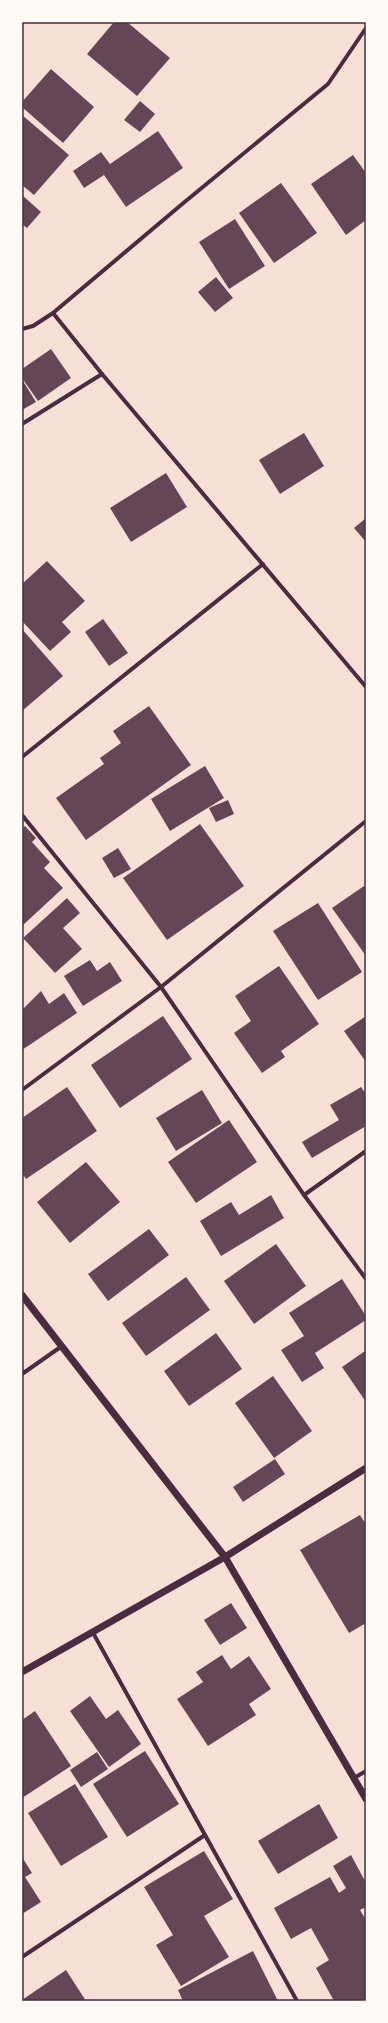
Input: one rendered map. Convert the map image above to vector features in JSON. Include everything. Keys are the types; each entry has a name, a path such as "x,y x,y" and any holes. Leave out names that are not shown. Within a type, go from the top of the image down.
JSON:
{"street":[{"path":"22,329 34,326 53,313 181,204 328,84 366,28"},
{"path":"53,313 102,374 366,688"},
{"path":"22,424 102,374"},
{"path":"22,757 263,564"},
{"path":"22,815 161,987 304,1195 366,1278"},
{"path":"22,1090 161,987 366,821"},
{"path":"304,1195 366,1151"},
{"path":"22,1295 225,1557 366,1799"},
{"path":"22,1374 62,1346"},
{"path":"22,1672 92,1630 225,1557 366,1468"},
{"path":"92,1630 297,2001"},
{"path":"354,1778 366,1771"},
{"path":"22,1957 205,1835"}],"building":[{"path":"114,22 127,22 170,58 137,96 87,54"},
{"path":"51,69 94,107 63,143 22,107 22,102"},
{"path":"140,101 155,114 140,132 124,120"},
{"path":"22,115 69,155 34,195 22,185"},
{"path":"158,131 183,168 126,207 104,175 84,188 73,171 101,152 110,164"},
{"path":"353,155 366,173 366,220 346,235 311,184"},
{"path":"281,183 317,233 274,263 239,213"},
{"path":"22,195 41,212 27,228 22,224"},
{"path":"235,219 265,266 229,289 199,242"},
{"path":"216,277 233,298 215,312 198,292"},
{"path":"51,349 71,378 38,401 22,378 22,369"},
{"path":"23,381 36,402 22,410 22,382"},
{"path":"304,433 324,466 280,494 259,460"},
{"path":"166,473 187,507 131,542 110,508"},
{"path":"366,518 366,542 354,528"},
{"path":"47,561 85,601 62,622 71,632 50,651 22,621 22,584"},
{"path":"103,619 128,653 109,666 85,632"},
{"path":"22,629 63,676 22,711"},
{"path":"149,706 191,765 86,840 56,798 104,764 100,758 121,743 113,731"},
{"path":"205,766 224,798 170,831 151,799"},
{"path":"228,800 234,814 216,822 209,808"},
{"path":"200,824 244,886 167,940 123,878"},
{"path":"25,826 36,838 32,842 50,862 44,868 63,888 22,926 22,829"},
{"path":"118,848 131,869 114,878 102,858"},
{"path":"364,886 366,888 366,956 332,908"},
{"path":"67,898 80,913 63,928 82,949 55,973 23,938"},
{"path":"318,903 362,972 318,1000 273,931"},
{"path":"90,960 97,971 110,962 122,981 83,1006 64,976"},
{"path":"279,966 319,1024 281,1051 285,1057 262,1073 234,1033 251,1021 235,996"},
{"path":"41,991 49,1004 64,993 77,1013 22,1050 22,1010"},
{"path":"163,1016 192,1059 120,1108 91,1065"},
{"path":"366,1016 366,1062 344,1031"},
{"path":"67,1087 97,1131 26,1179 22,1173 22,1118"},
{"path":"361,1087 366,1094 366,1126 312,1158 302,1142 339,1120 330,1105"},
{"path":"202,1090 222,1123 176,1151 156,1118"},
{"path":"229,1120 257,1162 196,1203 168,1162"},
{"path":"86,1162 120,1202 70,1243 37,1202"},
{"path":"271,1195 284,1218 221,1256 200,1221 231,1202 239,1215"},
{"path":"149,1229 169,1255 108,1301 88,1274"},
{"path":"276,1244 306,1286 254,1324 224,1281"},
{"path":"186,1277 210,1310 146,1356 122,1323"},
{"path":"342,1279 366,1316 366,1320 315,1353 324,1368 302,1382 281,1350 304,1336 289,1313"},
{"path":"216,1333 242,1369 189,1406 164,1371"},
{"path":"365,1351 366,1353 366,1402 342,1367"},
{"path":"273,1376 312,1431 274,1458 235,1403"},
{"path":"275,1459 285,1474 243,1502 233,1487"},
{"path":"360,1515 365,1523 366,1522 366,1623 349,1633 300,1550"},
{"path":"231,1603 247,1628 220,1645 204,1620"},
{"path":"222,1655 231,1669 249,1656 271,1689 249,1704 256,1715 208,1746 177,1699 203,1682 196,1672"},
{"path":"90,1696 106,1719 118,1710 141,1744 109,1767 70,1711"},
{"path":"35,1711 71,1766 22,1798 22,1720"},
{"path":"145,1751 179,1804 127,1837 93,1784"},
{"path":"97,1752 108,1769 81,1787 70,1770"},
{"path":"75,1784 108,1837 61,1866 28,1813"},
{"path":"319,1804 338,1838 278,1874 258,1841"},
{"path":"204,1851 233,1899 204,1916 229,1957 181,1986 156,1945 173,1935 144,1887"},
{"path":"351,1855 366,1883 366,1907 360,1910 366,1920 366,2001 334,2001 316,1968 329,1960 311,1928 291,1939 274,1908 330,1877 339,1893 346,1888 333,1866"},
{"path":"22,1857 32,1873 25,1877 41,1902 22,1914"},
{"path":"253,1951 278,2001 183,2001 178,1990"},
{"path":"66,1970 86,2001 22,2001 22,2000"}]}
